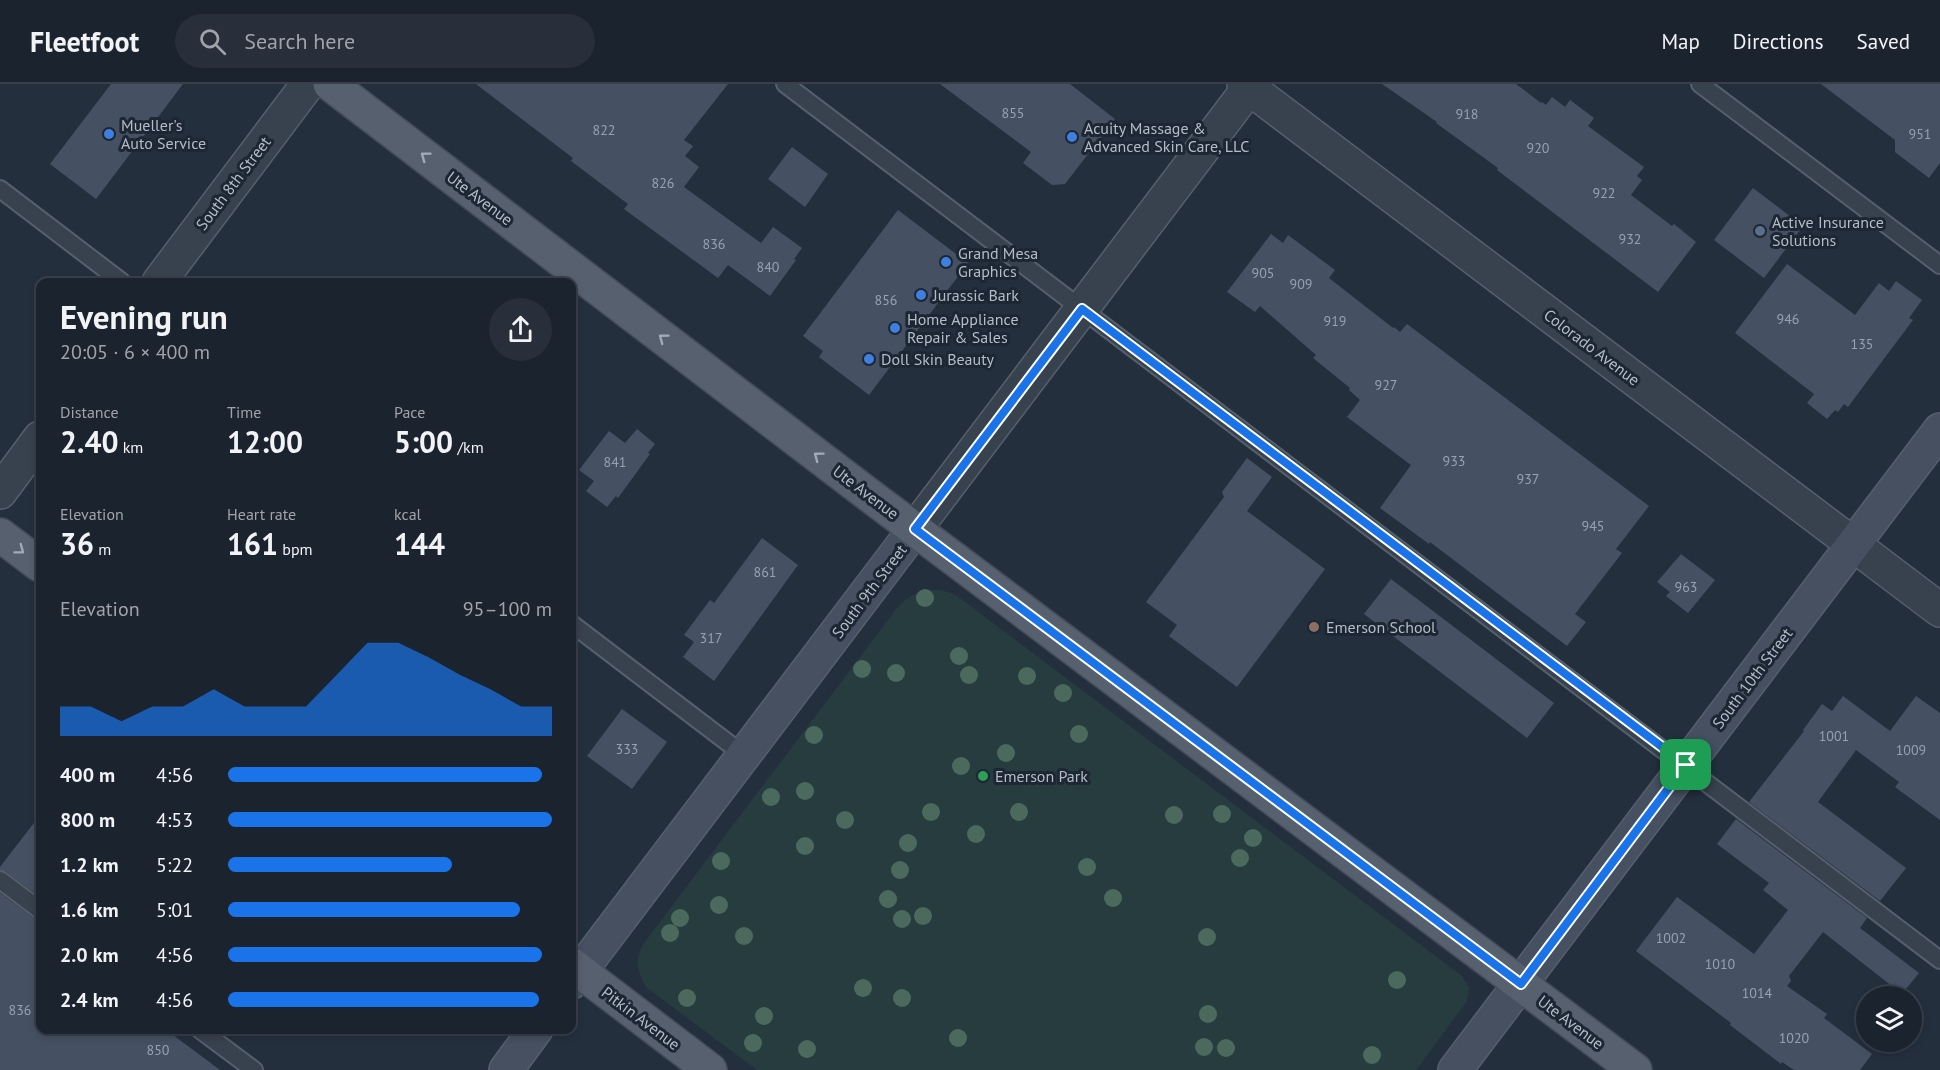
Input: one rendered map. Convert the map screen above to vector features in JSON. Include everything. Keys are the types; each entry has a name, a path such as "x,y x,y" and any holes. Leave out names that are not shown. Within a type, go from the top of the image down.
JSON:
{"main road":[{"name":"Ute Avenue","path":"330,84 915,529 1635,1070"},
{"path":"0,534 36,562"},
{"name":"Pitkin Avenue","path":"576,974 710,1070"}],"street":[{"name":"South 8th Street","path":"162,278 308,84"},
{"name":"South 9th Street","path":"576,970 744,755 1082,309 1248,85"},
{"name":"Colorado Avenue","path":"1248,85 1940,610"},
{"name":"South 10th Street","path":"1455,1070 1940,430"},
{"path":"0,492 36,443"},
{"path":"506,1070 532,1034"}],"lane":[{"path":"785,84 1686,765 1940,960"},
{"path":"1700,84 1940,265"},
{"path":"0,189 117,278"},
{"path":"576,627 744,755"},
{"path":"0,880 36,907"},
{"path":"206,1034 254,1070"}],"green space":[{"name":"Emerson Park","path":"931,590 941,590 956,595 1462,976 1469,988 1467,1001 1416,1070 757,1070 646,987 640,976 638,965 644,943 897,608 912,596"}],"building":[{"name":"Mueller's Auto Service","path":"111,84 183,84 96,199 50,164"},
{"path":"476,84 728,84 684,140 693,146 685,156 699,167 684,187 761,243 773,227 802,248 794,259 796,260 770,296 728,265 718,278 624,209 628,204 571,161 573,158"},
{"path":"940,84 1070,84 1115,119 1065,184 1052,185 1023,163 1031,152"},
{"path":"1382,84 1516,84 1546,105 1552,97 1565,107 1570,100 1594,118 1588,126 1644,167 1637,176 1642,180 1631,195 1696,242 1658,292 1437,122"},
{"path":"1821,84 1940,84 1940,163 1929,178 1895,152 1895,140"},
{"path":"792,147 828,174 805,207 768,179"},
{"name":"Active Insurance Solutions","path":"1753,188 1803,226 1764,278 1714,240"},
{"path":"898,210 968,263 869,395 819,357 823,351 803,336"},
{"path":"1271,234 1283,243 1288,235 1335,270 1329,278 1393,328 1400,332 1407,324 1649,506 1616,549 1622,553 1575,614 1586,622 1567,646 1430,542 1429,544 1380,508 1411,465 1347,417 1360,400 1349,390 1350,388 1313,358 1316,355 1260,306 1255,312 1227,292"},
{"path":"1787,264 1855,315 1879,283 1889,291 1896,281 1922,300 1909,318 1913,320 1848,407 1844,404 1838,412 1835,410 1827,419 1807,403 1814,394 1735,333"},
{"path":"637,429 655,444 618,498 616,496 607,507 586,491 594,481 579,470 609,431 625,443"},
{"path":"1247,458 1272,477 1247,511 1325,569 1237,687 1169,636 1177,625 1146,602 1224,497 1222,492"},
{"path":"762,538 798,565 714,681 683,657 694,642 684,635 710,600 714,603"},
{"path":"1681,554 1715,580 1688,613 1666,596 1670,592 1657,582"},
{"path":"1391,579 1554,703 1527,738 1364,614"},
{"path":"1843,696 1890,731 1916,696 1940,713 1940,820 1895,787 1899,782 1856,750 1818,802 1906,868 1880,901 1749,802 1822,704 1832,711"},
{"path":"622,709 667,742 632,789 587,756"},
{"path":"1736,819 1867,918 1860,928 1919,973 1908,986 1892,986 1823,932 1789,976 1791,981 1787,986 1827,1014 1824,1018 1856,1042 1856,1052 1872,1054 1860,1070 1794,1070 1782,1062 1781,1064 1636,951 1677,897 1754,954 1788,910 1763,890 1769,883 1717,844"},
{"path":"36,820 36,894 0,870"},
{"path":"0,893 36,919 36,1034 172,1034 220,1070 0,1070"}],"place":[{"name":"Mueller's Auto Service","path":"109,134"},
{"name":"Acuity Massage & Advanced Skin Care, LLC","path":"1072,137"},
{"name":"Active Insurance Solutions","path":"1760,231"},
{"name":"Grand Mesa Graphics","path":"946,262"},
{"name":"Jurassic Bark","path":"921,295"},
{"name":"Home Appliance Repair & Sales","path":"895,328"},
{"name":"Doll Skin Beauty","path":"869,359"},
{"name":"Emerson School","path":"1314,627"},
{"name":"Emerson Park","path":"983,776"}],"route":[{"path":"1082,309 1686,765 1521,984 915,529 1082,309"}]}
